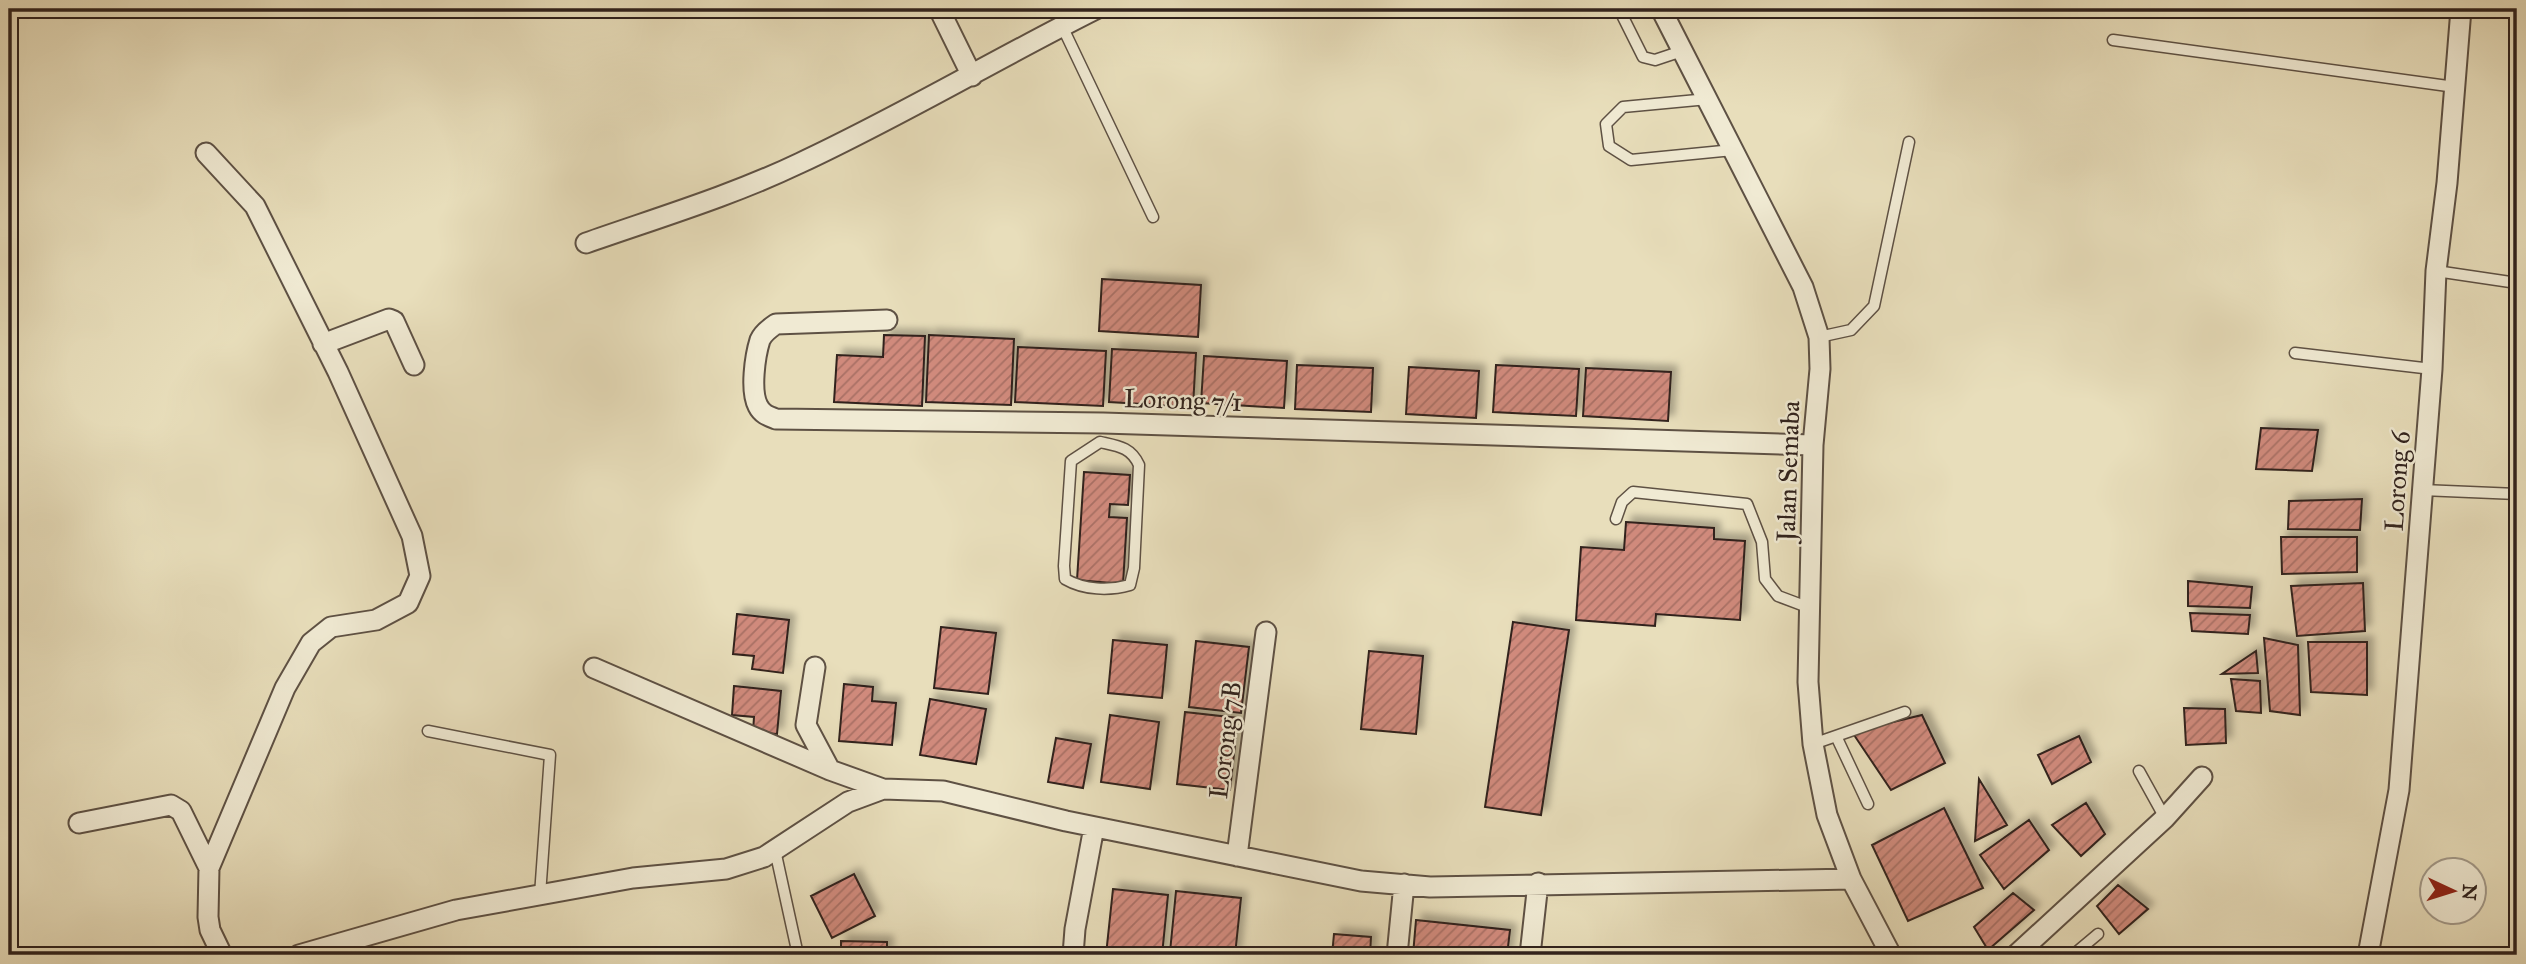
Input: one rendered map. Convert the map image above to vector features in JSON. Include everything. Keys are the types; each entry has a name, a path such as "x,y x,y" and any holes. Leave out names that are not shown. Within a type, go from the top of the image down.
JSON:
{"street":[{"path":"939,9 972,76"},
{"path":"586,243 759,181 972,76 1096,9"},
{"name":"Jalan Semaba","path":"1661,9 1803,287 1819,337 1820,369 1813,445 1808,682 1813,744 1827,815 1851,879 1891,955"},
{"name":"Lorong 6","path":"2368,955 2399,790 2432,369 2436,271 2455,87 2460,9"},
{"path":"206,153 255,206 323,344 411,536 420,576 408,603 376,620 331,627 311,643 285,688 209,868 208,917 210,930 222,955"},
{"path":"323,344 388,319 394,321 414,365"},
{"name":"Lorong 7/1","path":"887,320 776,324 768,330 761,338 754,389 757,404 763,414 776,419 1102,432 1813,445"},
{"name":"Lorong 7B","path":"1237,856 1266,632"},
{"path":"815,667 806,725 830,771"},
{"path":"594,668 830,771 883,789 943,791 1094,827 1361,881 1430,887 1851,879"},
{"path":"2016,955 2165,818 2202,777"},
{"path":"299,955 352,948 448,912 633,878 726,869 764,857 848,802 883,789"},
{"path":"79,823 172,805 181,811 209,868"},
{"path":"1073,955 1075,929 1094,827"},
{"path":"1530,955 1538,883"},
{"path":"1397,955 1404,884"}],"lane":[{"path":"1619,9 1643,57 1654,60 1682,51"},
{"path":"1062,26 1153,216"},
{"path":"2113,40 2455,87"},
{"path":"1707,99 1623,107 1606,124 1609,146 1631,160 1734,150"},
{"path":"1819,337 1851,330 1874,306 1909,142"},
{"path":"2436,271 2517,283"},
{"path":"2295,354 2432,369"},
{"path":"1102,432 1134,454 1139,465 1134,568 1130,585 1118,589 1078,587 1065,579 1063,566 1071,461 1102,432"},
{"path":"2422,489 2517,494"},
{"path":"1616,519 1622,502 1633,492 1746,504 1762,542 1765,579 1778,596 1811,608"},
{"path":"1813,744 1905,712"},
{"path":"428,731 550,755 540,895"},
{"path":"1836,736 1868,804"},
{"path":"2138,771 2165,818"},
{"path":"775,850 798,955"},
{"path":"2073,955 2098,934"}],"building":[{"path":"1102,279 1201,285 1198,337 1099,331"},
{"path":"884,335 925,336 922,406 834,402 837,355 883,357"},
{"path":"929,335 1014,339 1011,405 926,402"},
{"path":"1018,347 1106,351 1103,406 1015,402"},
{"path":"1112,349 1196,353 1193,407 1109,402"},
{"path":"1204,356 1287,361 1284,408 1201,403"},
{"path":"1297,365 1373,368 1371,412 1295,409"},
{"path":"1496,365 1579,369 1576,416 1493,412"},
{"path":"1409,367 1479,371 1476,418 1406,414"},
{"path":"1586,368 1671,372 1668,421 1583,416"},
{"path":"2261,428 2318,430 2312,471 2256,469"},
{"path":"1084,472 1130,475 1128,505 1110,504 1109,517 1127,518 1123,584 1077,580"},
{"path":"2362,499 2360,530 2288,529 2289,501"},
{"path":"1626,522 1714,528 1714,539 1745,541 1740,620 1656,614 1655,626 1576,620 1581,547 1624,550"},
{"path":"2281,537 2357,537 2357,572 2282,574"},
{"path":"2188,581 2252,587 2250,608 2188,606"},
{"path":"2363,583 2365,631 2297,636 2291,586"},
{"path":"2190,613 2250,615 2248,634 2192,631"},
{"path":"737,614 789,620 783,673 752,669 754,656 733,654"},
{"path":"1513,622 1569,630 1541,815 1485,807"},
{"path":"941,627 996,633 988,694 934,688"},
{"path":"2264,638 2298,645 2300,715 2270,711"},
{"path":"1113,640 1167,645 1162,698 1108,693"},
{"path":"1196,641 1249,647 1241,713 1189,707"},
{"path":"2308,642 2367,642 2367,695 2311,692"},
{"path":"1369,651 1423,656 1416,734 1361,729"},
{"path":"2256,651 2258,673 2222,674"},
{"path":"2231,679 2260,681 2261,713 2236,711"},
{"path":"844,684 873,687 872,701 896,703 892,745 839,741"},
{"path":"734,686 781,691 777,734 753,732 754,717 732,715"},
{"path":"930,699 986,709 976,764 920,755"},
{"path":"2184,708 2225,709 2226,743 2186,745"},
{"path":"1185,712 1238,718 1230,790 1177,784"},
{"path":"1110,715 1159,722 1150,789 1101,782"},
{"path":"1922,715 1945,763 1891,790 1852,732"},
{"path":"2079,736 2091,762 2052,784 2038,755"},
{"path":"1056,738 1091,744 1083,788 1048,782"},
{"path":"1979,779 2007,825 1975,841"},
{"path":"2086,803 2105,834 2081,856 2052,825"},
{"path":"1944,808 1983,888 1908,921 1872,845"},
{"path":"2029,820 2049,850 2004,889 1980,855"},
{"path":"854,874 875,916 832,938 811,896"},
{"path":"2118,885 2148,909 2119,934 2097,906"},
{"path":"1113,889 1168,895 1162,955 1106,955"},
{"path":"1176,891 1241,898 1235,955 1170,952"},
{"path":"2013,893 2034,910 1988,950 1974,927"},
{"path":"1416,920 1510,930 1507,955 1413,955"},
{"path":"1334,934 1371,937 1370,955 1332,955"},
{"path":"841,941 887,942 887,955 841,955"}]}
